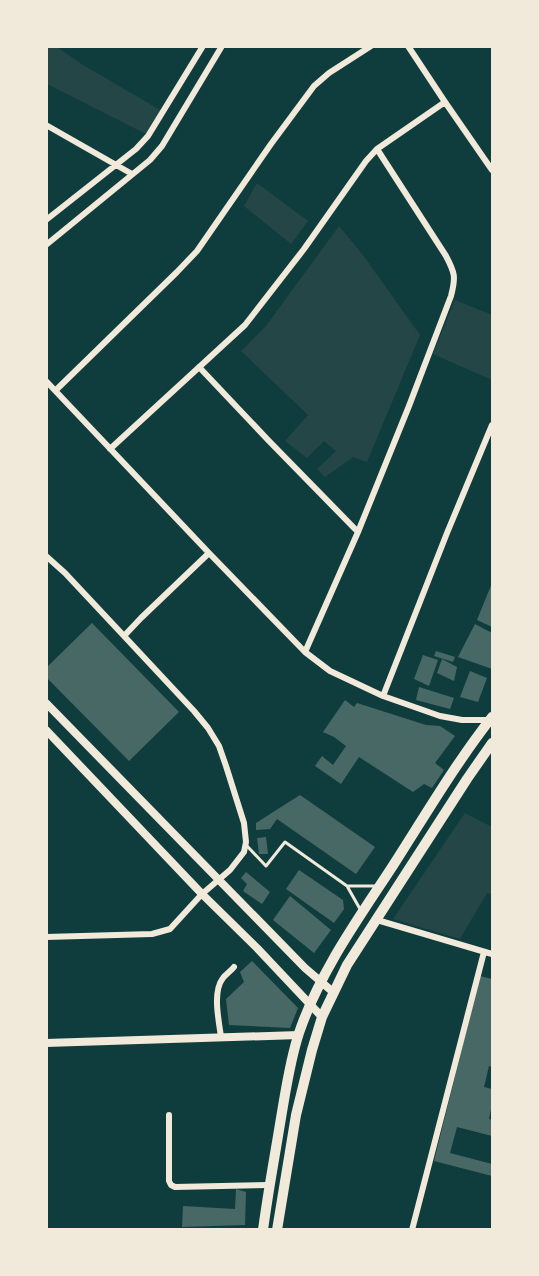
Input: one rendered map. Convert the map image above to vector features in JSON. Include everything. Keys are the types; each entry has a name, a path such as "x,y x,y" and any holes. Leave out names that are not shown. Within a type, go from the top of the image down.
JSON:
{"main road":[{"path":"263,1230 287,1085 299,1035 310,1004 321,981 362,913 463,757 491,719"},
{"path":"277,1230 296,1115 312,1050 322,1017 333,992 347,965 492,743"}],"street":[{"path":"46,220 117,165 148,136 202,46"},
{"path":"46,244 150,160 162,146 222,46"},
{"path":"56,390 197,251 314,86 371,46"},
{"path":"408,46 492,170"},
{"path":"111,449 245,325 377,149 445,102"},
{"path":"46,125 132,174"},
{"path":"305,652 409,406 454,283 454,271 446,256 377,149"},
{"path":"199,367 268,441 358,531"},
{"path":"46,381 305,652 330,671 383,696 440,716 462,720 491,719"},
{"path":"383,696 492,425"},
{"path":"124,636 209,553"},
{"path":"46,556 65,573 208,728 219,746 244,823 245,844 244,852 239,860 219,881 202,894 170,929 152,934 46,937"},
{"path":"46,703 305,968 333,992"},
{"path":"46,730 322,1017"},
{"path":"377,920 492,954"},
{"path":"412,1230 484,952"},
{"path":"221,1037 217,993 222,979 234,967"},
{"path":"46,1043 299,1035"},
{"path":"169,1115 169,1181 171,1185 175,1187 269,1185"}],"lane":[{"path":"245,844 266,866 285,842 347,886 362,913"},
{"path":"347,886 380,886"}],"shaded area":[{"path":"46,47 57,47 83,65 162,111 148,135 47,84"},
{"path":"257,183 308,221 291,244 244,206"},
{"path":"339,226 363,255 420,335 367,462 353,457 325,477 317,469 336,451 324,441 307,458 285,441 308,415 241,351 266,326"},
{"path":"455,300 492,315 492,380 433,354"},
{"path":"465,813 492,827 492,894 487,893 460,939 393,919"}],"building":[{"path":"492,583 492,627 477,620"},
{"path":"92,623 179,712 129,761 46,677 46,668"},
{"path":"475,624 492,633 492,669 458,657"},
{"path":"436,651 455,657 453,662 434,656"},
{"path":"423,655 438,660 429,686 414,679"},
{"path":"442,659 457,667 454,681 437,673"},
{"path":"470,671 487,678 478,702 460,697"},
{"path":"419,687 454,698 450,709 416,700"},
{"path":"345,700 354,707 357,703 426,725 440,726 455,736 435,763 444,770 432,788 424,784 413,792 359,757 341,784 315,766 322,756 333,765 346,746 323,732"},
{"path":"300,795 375,847 356,874 277,819 270,829 256,830 256,823"},
{"path":"266,837 268,854 259,854 257,838"},
{"path":"299,870 343,900 344,909 334,923 286,889"},
{"path":"246,872 270,892 262,904 243,891 247,884 241,878"},
{"path":"290,896 331,930 314,953 273,920"},
{"path":"252,961 298,1008 290,1028 229,1025 226,999 244,982 240,972"},
{"path":"480,976 492,979 492,1067 489,1066 484,1087 492,1089 489,1119 492,1120 492,1136 457,1127 450,1153 492,1164 492,1176 434,1161"},
{"path":"236,1189 246,1192 245,1225 182,1227 183,1206 235,1209"}]}
